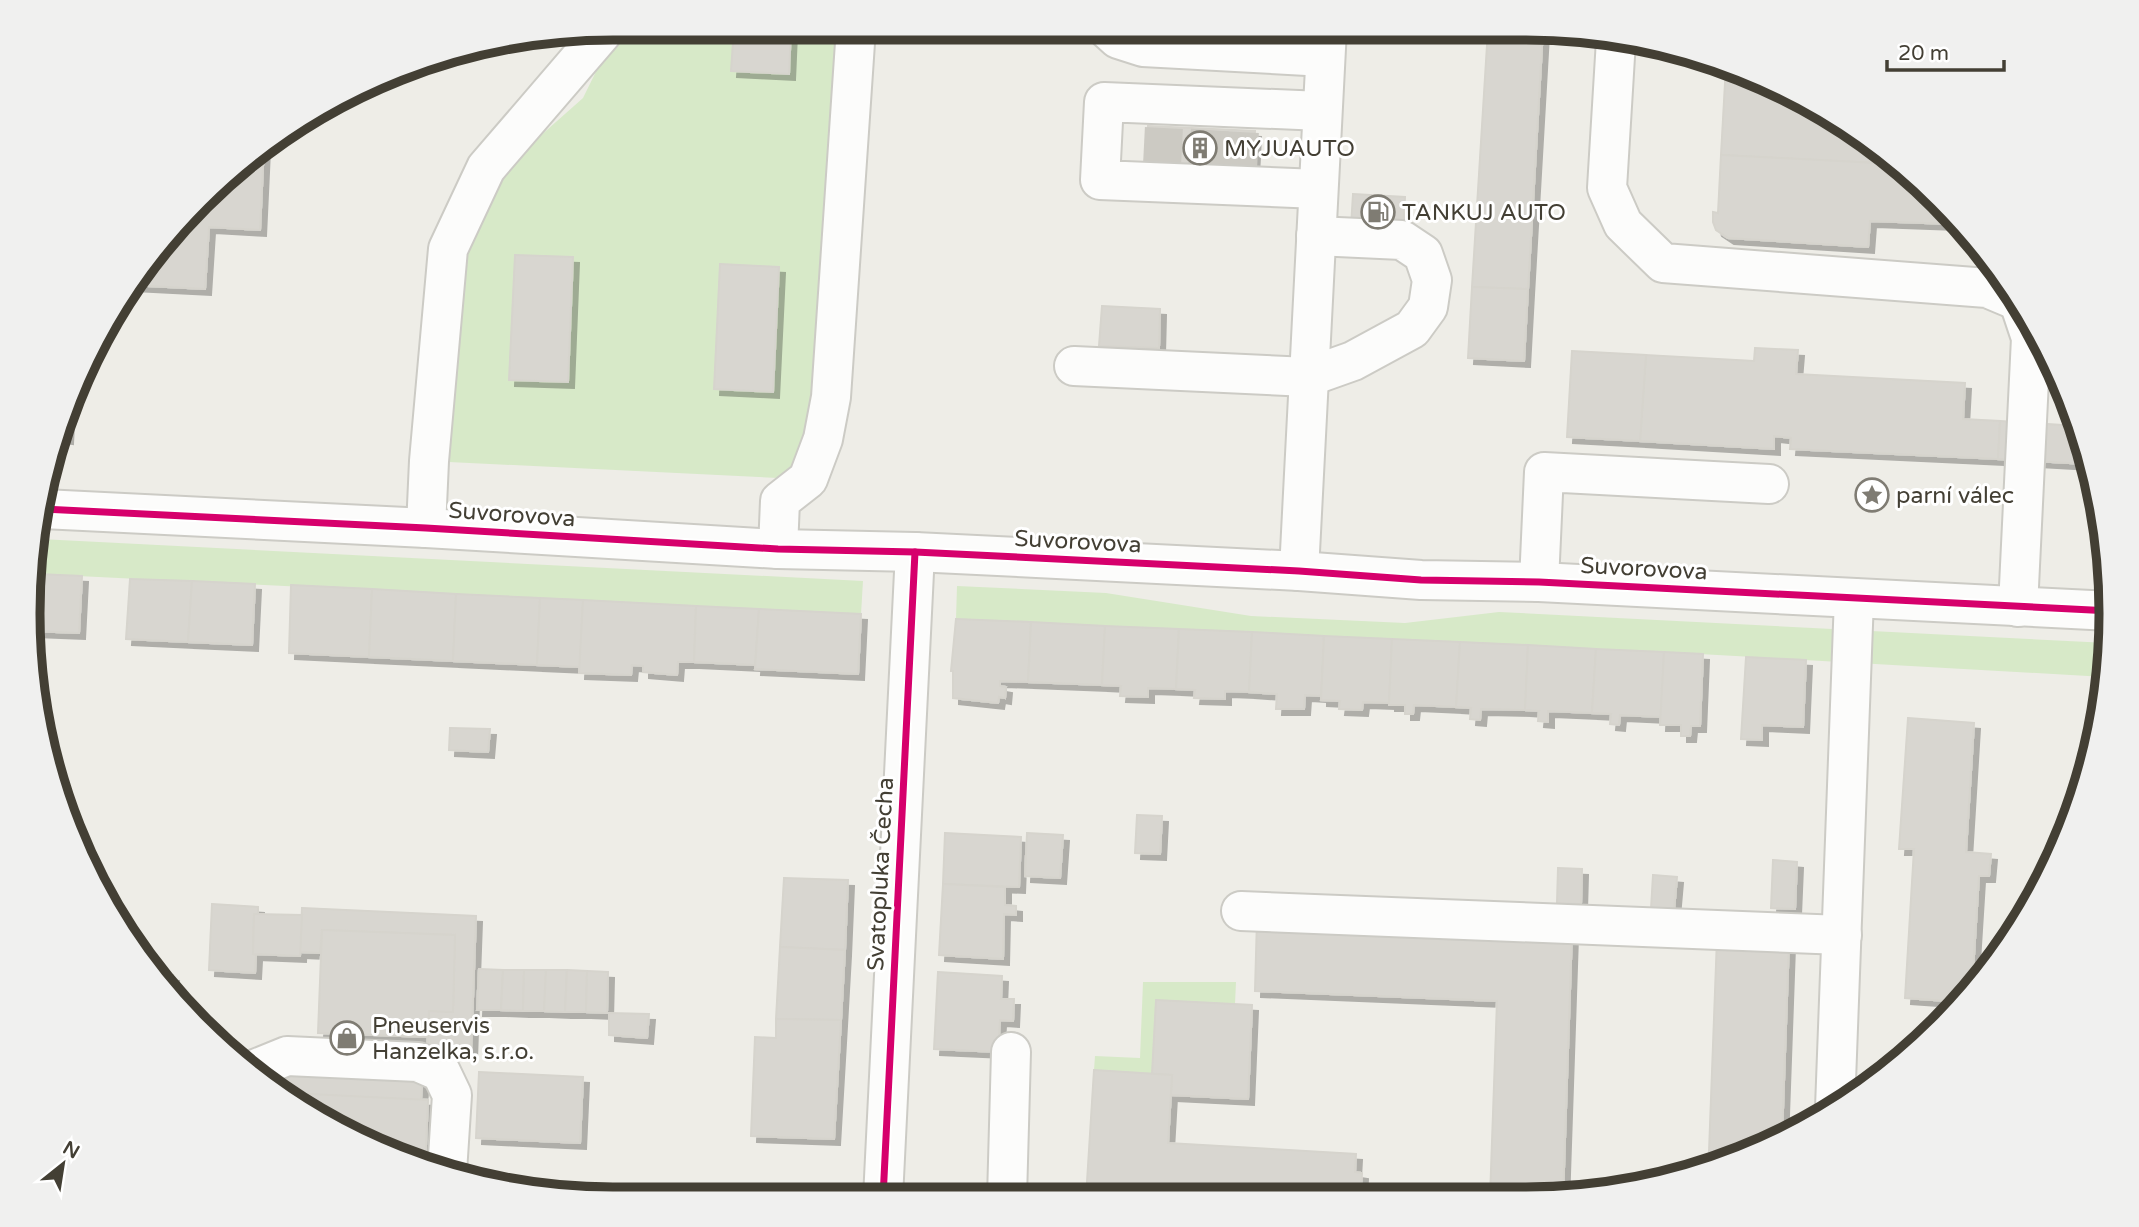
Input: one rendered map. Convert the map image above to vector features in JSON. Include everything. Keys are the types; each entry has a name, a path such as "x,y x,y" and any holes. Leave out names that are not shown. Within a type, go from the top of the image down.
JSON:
{"street":[{"path":"426,528 429,461 448,249 486,168 596,40"},
{"path":"778,549 780,501 808,479 827,426 855,40"},
{"path":"1121,40 1143,47 1226,40 1326,43 1299,571"},
{"path":"1616,48 1607,188 1623,224 1663,263 1987,288 2001,293"},
{"path":"1318,189 1222,177 1162,174 1100,180 1104,102 1164,115 1225,118 1322,111"},
{"path":"1074,366 1308,377 1353,361 1412,330 1428,307 1432,280 1423,254 1402,240 1316,236"},
{"path":"2018,607 2031,343"},
{"path":"1539,582 1544,472 1769,484"},
{"name":"Suvorovova","path":"50,509 778,549 915,552 1299,571 1420,580 1539,582 2099,610"},
{"name":"Svatopluka Čecha","path":"884,1187 915,552"},
{"path":"1836,1095 1854,598"},
{"path":"1241,911 1842,935"},
{"path":"1007,1187 1011,1052"},
{"path":"262,1066 286,1056 418,1062 441,1072 452,1095 448,1162"}],"green space":[{"path":"611,40 843,40 819,395 791,470 778,478 449,462 460,252 496,175 583,98"},
{"path":"45,539 863,581 861,614 41,574"},
{"path":"957,586 1106,593 1251,616 1405,623 1499,612 2098,643 2095,676 1664,652 956,619"},
{"path":"1143,982 1236,982 1235,1004 1152,1074 1094,1070 1095,1056 1140,1058"}],"building":[{"path":"733,40 790,40 789,74 731,71"},
{"path":"1487,40 1542,40 1528,289 1472,287"},
{"path":"1725,77 1779,99 1812,117 1879,163 1721,155"},
{"name":"MYJUAUTO","path":"1148,126 1255,131 1253,170 1146,165"},
{"path":"1721,155 1879,163 1931,208 1945,224 1870,221 1868,247 1728,238 1716,230 1713,212 1718,213"},
{"path":"263,160 260,230 209,227 205,289 144,286 208,208"},
{"name":"TANKUJ AUTO","path":"1353,194 1405,197 1403,230 1351,227"},
{"path":"515,255 573,257 568,382 509,380"},
{"path":"720,264 779,267 773,392 714,389"},
{"path":"1472,287 1528,289 1524,361 1468,358"},
{"path":"1102,306 1160,309 1159,348 1099,346"},
{"path":"1755,348 1798,350 1796,374 1965,383 1963,419 2000,421 1998,459 1790,449 1791,438 1774,436 1774,449 1640,441 1646,355 1754,361"},
{"path":"1572,351 1646,355 1640,441 1567,437"},
{"path":"2000,421 2067,425 2079,464 1998,459"},
{"path":"41,574 82,576 79,633 40,631"},
{"path":"130,579 192,581 188,642 126,639"},
{"path":"192,581 255,584 252,645 188,642"},
{"path":"291,585 372,589 369,657 289,653"},
{"path":"372,589 456,594 453,661 369,657"},
{"path":"456,594 540,598 537,665 453,661"},
{"path":"540,598 583,600 580,667 537,665"},
{"path":"583,600 696,606 694,662 678,662 677,675 643,672 643,666 632,665 631,675 579,673"},
{"path":"696,606 759,609 755,665 694,662"},
{"path":"759,609 861,614 858,674 755,669"},
{"path":"956,619 1031,622 1028,682 1000,681 1000,686 1006,687 1005,698 999,697 998,703 953,698 951,671"},
{"path":"1031,622 1105,626 1102,685 1028,682"},
{"path":"1105,626 1179,629 1176,689 1148,688 1148,697 1120,696 1121,686 1102,685"},
{"path":"1179,629 1252,632 1249,692 1225,691 1225,699 1194,698 1195,690 1176,689"},
{"path":"1252,632 1324,636 1321,700 1321,696 1305,695 1304,709 1276,709 1277,694 1249,692"},
{"path":"1324,636 1392,639 1389,703 1363,702 1362,710 1339,709 1340,701 1321,700"},
{"path":"1392,639 1460,642 1456,707 1414,705 1413,714 1405,714 1405,705 1389,705"},
{"path":"1460,642 1528,645 1525,710 1481,709 1480,720 1470,719 1471,708 1456,707"},
{"path":"1528,645 1596,649 1592,713 1548,711 1548,722 1538,721 1539,711 1525,710"},
{"path":"1596,649 1664,652 1661,717 1620,715 1619,725 1610,724 1611,714 1592,713"},
{"path":"1664,652 1703,654 1700,726 1691,726 1690,736 1681,736 1681,725 1660,725"},
{"path":"1746,657 1806,660 1803,727 1762,725 1762,740 1741,739"},
{"path":"1908,718 1974,723 1966,852 1991,854 1989,876 1979,876 1973,970 1947,1001 1905,998 1914,849 1899,849"},
{"path":"450,728 490,729 488,752 449,750"},
{"path":"1137,815 1162,816 1160,854 1135,853"},
{"path":"945,833 1021,837 1019,887 943,884"},
{"path":"1027,833 1063,835 1060,878 1025,876"},
{"path":"1773,860 1797,862 1795,909 1771,908"},
{"path":"1558,868 1582,869 1581,904 1557,903"},
{"path":"1653,875 1677,877 1674,911 1651,909"},
{"path":"784,878 848,880 845,950 780,947"},
{"path":"943,884 1005,887 1005,905 1016,906 1016,915 1004,914 1003,959 939,955"},
{"path":"212,904 258,907 258,914 254,914 255,973 209,970"},
{"path":"302,908 476,916 471,1053 427,1052 429,1011 453,1012 455,935 322,930 320,953 300,952"},
{"path":"254,914 302,915 300,956 253,954"},
{"path":"1257,919 1572,931 1563,1186 1490,1187 1497,1001 1255,991"},
{"path":"322,930 455,935 453,1012 429,1011 428,1037 318,1033"},
{"path":"1717,938 1789,941 1782,1126 1720,1152 1709,1152"},
{"path":"780,947 845,950 841,1020 776,1019"},
{"path":"479,969 503,970 501,1010 477,1010"},
{"path":"503,970 524,970 523,1011 501,1010"},
{"path":"524,970 546,970 544,1011 523,1011"},
{"path":"546,970 567,970 565,1012 544,1011"},
{"path":"567,970 587,971 586,1012 565,1012"},
{"path":"587,971 608,972 607,1013 586,1012"},
{"path":"938,972 1002,976 1001,999 1014,999 1013,1021 1000,1020 998,1052 934,1049"},
{"path":"1156,1000 1252,1005 1248,1099 1171,1095 1172,1075 1152,1074"},
{"path":"609,1013 649,1014 647,1038 609,1035"},
{"path":"776,1019 841,1020 834,1139 751,1136 755,1037 776,1038"},
{"path":"289,1070 412,1076 422,1086 421,1100 302,1094 279,1078 289,1079"},
{"path":"1094,1070 1172,1075 1168,1143 1356,1154 1355,1172 1362,1173 1361,1187 1087,1187"},
{"path":"479,1072 583,1077 580,1143 476,1138"},
{"path":"301,1094 428,1100 426,1155 360,1128"}],"tunnel":[{"path":"1162,166 1164,126"},
{"path":"1207,168 1210,129"},
{"path":"1238,170 1240,130"}],"cycle path":[{"path":"50,509 778,549 915,552 1299,571 1421,580 1539,582 2099,610"},
{"path":"884,1187 915,552"}],"place":[{"name":"MYJUAUTO","path":"1200,148"},
{"name":"TANKUJ AUTO","path":"1378,212"},
{"name":"parní válec","path":"1872,495"},
{"name":"Pneuservis Hanzelka, s.r.o.","path":"347,1038"}]}
